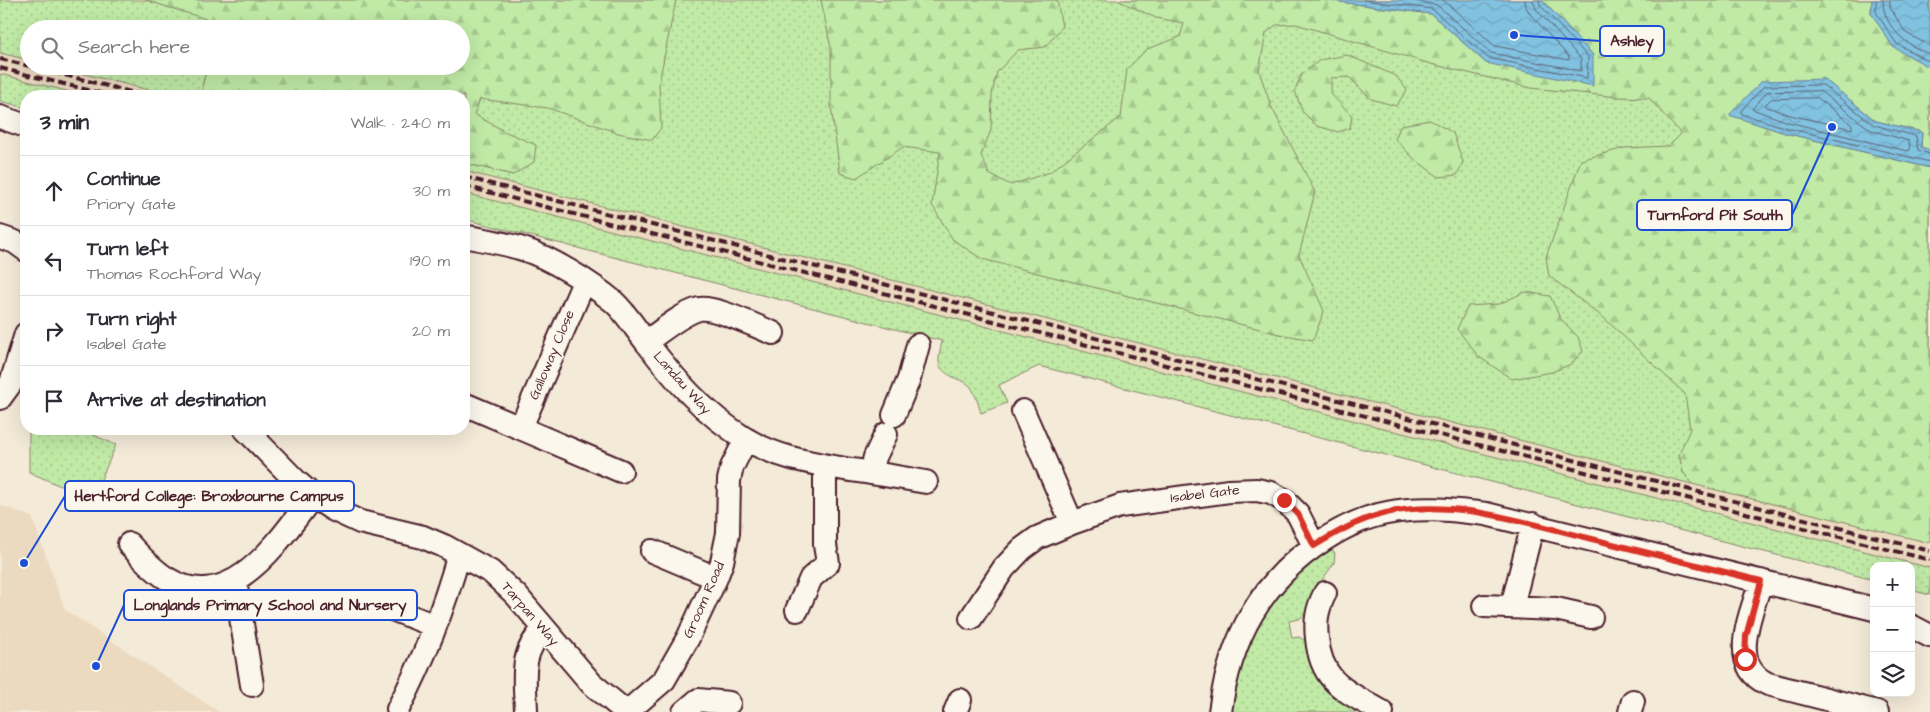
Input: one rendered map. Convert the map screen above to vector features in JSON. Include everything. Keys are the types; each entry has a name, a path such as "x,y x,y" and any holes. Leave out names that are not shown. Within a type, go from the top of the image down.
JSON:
{"street":[{"path":"0,117 20,124"},
{"path":"0,237 20,246"},
{"name":"Landau Way","path":"470,237 523,250 560,266 614,302 677,381 703,408 722,424 746,439 782,456 803,463 926,482"},
{"name":"Galloway Close","path":"521,428 584,282"},
{"path":"646,342 691,312 702,309 719,312 773,333"},
{"path":"870,473 909,379 918,344"},
{"path":"0,398 11,384 20,354"},
{"path":"470,407 621,471"},
{"path":"1023,412 1072,523"},
{"name":"Tarpan Way","path":"251,435 313,496 346,517 360,522 423,536 477,564 501,580 591,683 626,712"},
{"name":"Groom Road","path":"626,712 664,680 688,638 716,578 722,562 728,533 730,473 746,439"},
{"path":"797,610 811,578 828,564 825,545 825,466"},
{"name":"Isabel Gate","path":"971,618 1012,557 1037,538 1098,512 1140,502 1239,490 1257,490 1271,493 1284,500 1298,514 1314,546"},
{"path":"128,544 155,570 182,586 208,589 221,587 235,581 268,552 313,496"},
{"path":"1220,712 1228,670 1243,631 1267,589 1289,566 1314,546 1340,530 1362,520 1386,513 1411,509 1445,509 1486,514 1870,608"},
{"path":"1512,606 1532,524"},
{"path":"652,551 716,578"},
{"path":"398,709 423,660 459,554"},
{"path":"235,581 252,685"},
{"path":"1761,581 1744,642 1745,659 1751,672 1761,681 1768,684 1877,712"},
{"path":"1325,593 1318,606 1316,623 1321,664 1334,681 1375,710"},
{"path":"382,605 435,626"},
{"path":"1484,606 1556,609 1591,617"},
{"path":"1915,628 1930,636"},
{"path":"526,710 525,664 527,653 535,638 544,629"},
{"path":"684,712 698,700 729,704"}],"shaded area":[{"path":"0,53 20,58 20,75 89,75 149,90 63,90 0,74"},
{"path":"470,173 1223,365 1930,543 1930,568 1915,564 1915,562 1907,562 470,195"},
{"path":"0,505 32,517 65,610 219,712 0,712"}],"green space":[{"path":"0,0 1930,0 1930,520 1679,454 1683,472 1692,484 470,173 470,164 513,175 470,148 470,90 377,90 204,78 204,90 149,90 88,75 470,75 470,20 20,20 20,58 0,53"},
{"path":"145,0 676,0 659,82 661,128 652,140 618,133 548,108 480,99 474,114 506,132 536,145 534,162 513,175 470,164 470,90 203,90 202,88 205,75 470,75 470,20 206,19"},
{"path":"821,0 1057,0 1062,27 1045,47 1018,50 997,72 992,94 991,130 981,155 989,174 1011,185 1050,172 1121,117 1127,69 1147,49 1180,37 1184,23 1156,18 1117,0 1325,0 1431,14 1486,63 1593,55 1542,0 1872,0 1871,13 1927,65 1930,64 1930,150 1921,147 1922,132 1876,121 1824,79 1730,115 1785,133 1930,168 1930,543 1692,484 1683,472 1679,454 1690,429 1685,394 1604,318 1549,276 1546,257 1581,160 1624,148 1669,146 1681,134 1649,98 1618,97 1531,88 1431,64 1296,24 1276,25 1266,33 1259,71 1271,106 1315,192 1299,255 1324,311 1313,340 1279,334 982,259 953,240 932,205 940,152 903,147 856,178 840,173 831,106 831,48"},
{"path":"1347,55 1396,76 1407,90 1396,106 1371,99 1349,77 1331,78 1331,94 1352,116 1350,128 1338,132 1317,126 1302,111 1295,91 1301,75 1320,60"},
{"path":"0,74 63,90 20,90 20,106 0,101"},
{"path":"1430,120 1453,133 1463,162 1457,175 1439,177 1414,159 1395,139 1401,125"},
{"path":"470,195 1907,562 1870,562 1870,579 1039,366 999,385 1007,403 981,413 973,390 967,383 944,372 939,364 942,341 470,221"},
{"path":"1525,292 1550,296 1560,318 1578,337 1583,351 1571,364 1552,372 1512,379 1479,357 1457,329 1468,306 1499,304"},
{"path":"29,435 94,435 116,445 92,500 29,472"},
{"path":"1330,547 1335,553 1334,563 1316,589 1307,613 1299,619 1289,621 1292,638 1299,637 1309,643 1357,712 1229,712 1235,673 1275,593"},
{"path":"1915,564 1930,568 1930,595 1915,591"}],"water":[{"path":"1325,0 1542,0 1593,55 1593,86 1486,63 1431,14"},
{"path":"1872,0 1930,0 1928,10 1930,12 1930,64 1927,66 1893,47 1871,13"},
{"path":"1824,79 1876,121 1922,132 1921,147 1930,150 1930,168 1785,133 1729,115 1762,81"}],"railway":[{"path":"0,59 20,64"},
{"path":"0,68 20,73"},
{"path":"28,75 88,90"},
{"path":"65,75 123,90"},
{"path":"470,179 1930,551"},
{"path":"470,188 1930,560"}],"place":[{"name":"Ashley","path":"1514,35"},
{"name":"Turnford Pit South","path":"1832,127"},
{"name":"Hertford College: Broxbourne Campus","path":"24,563"},
{"name":"Longlands Primary School and Nursery","path":"96,666"}],"route":[{"path":"1284,500 1298,514 1314,546 1340,530 1362,520 1386,513 1411,509 1445,509 1486,514 1532,524 1761,581 1744,642 1745,659"}]}
